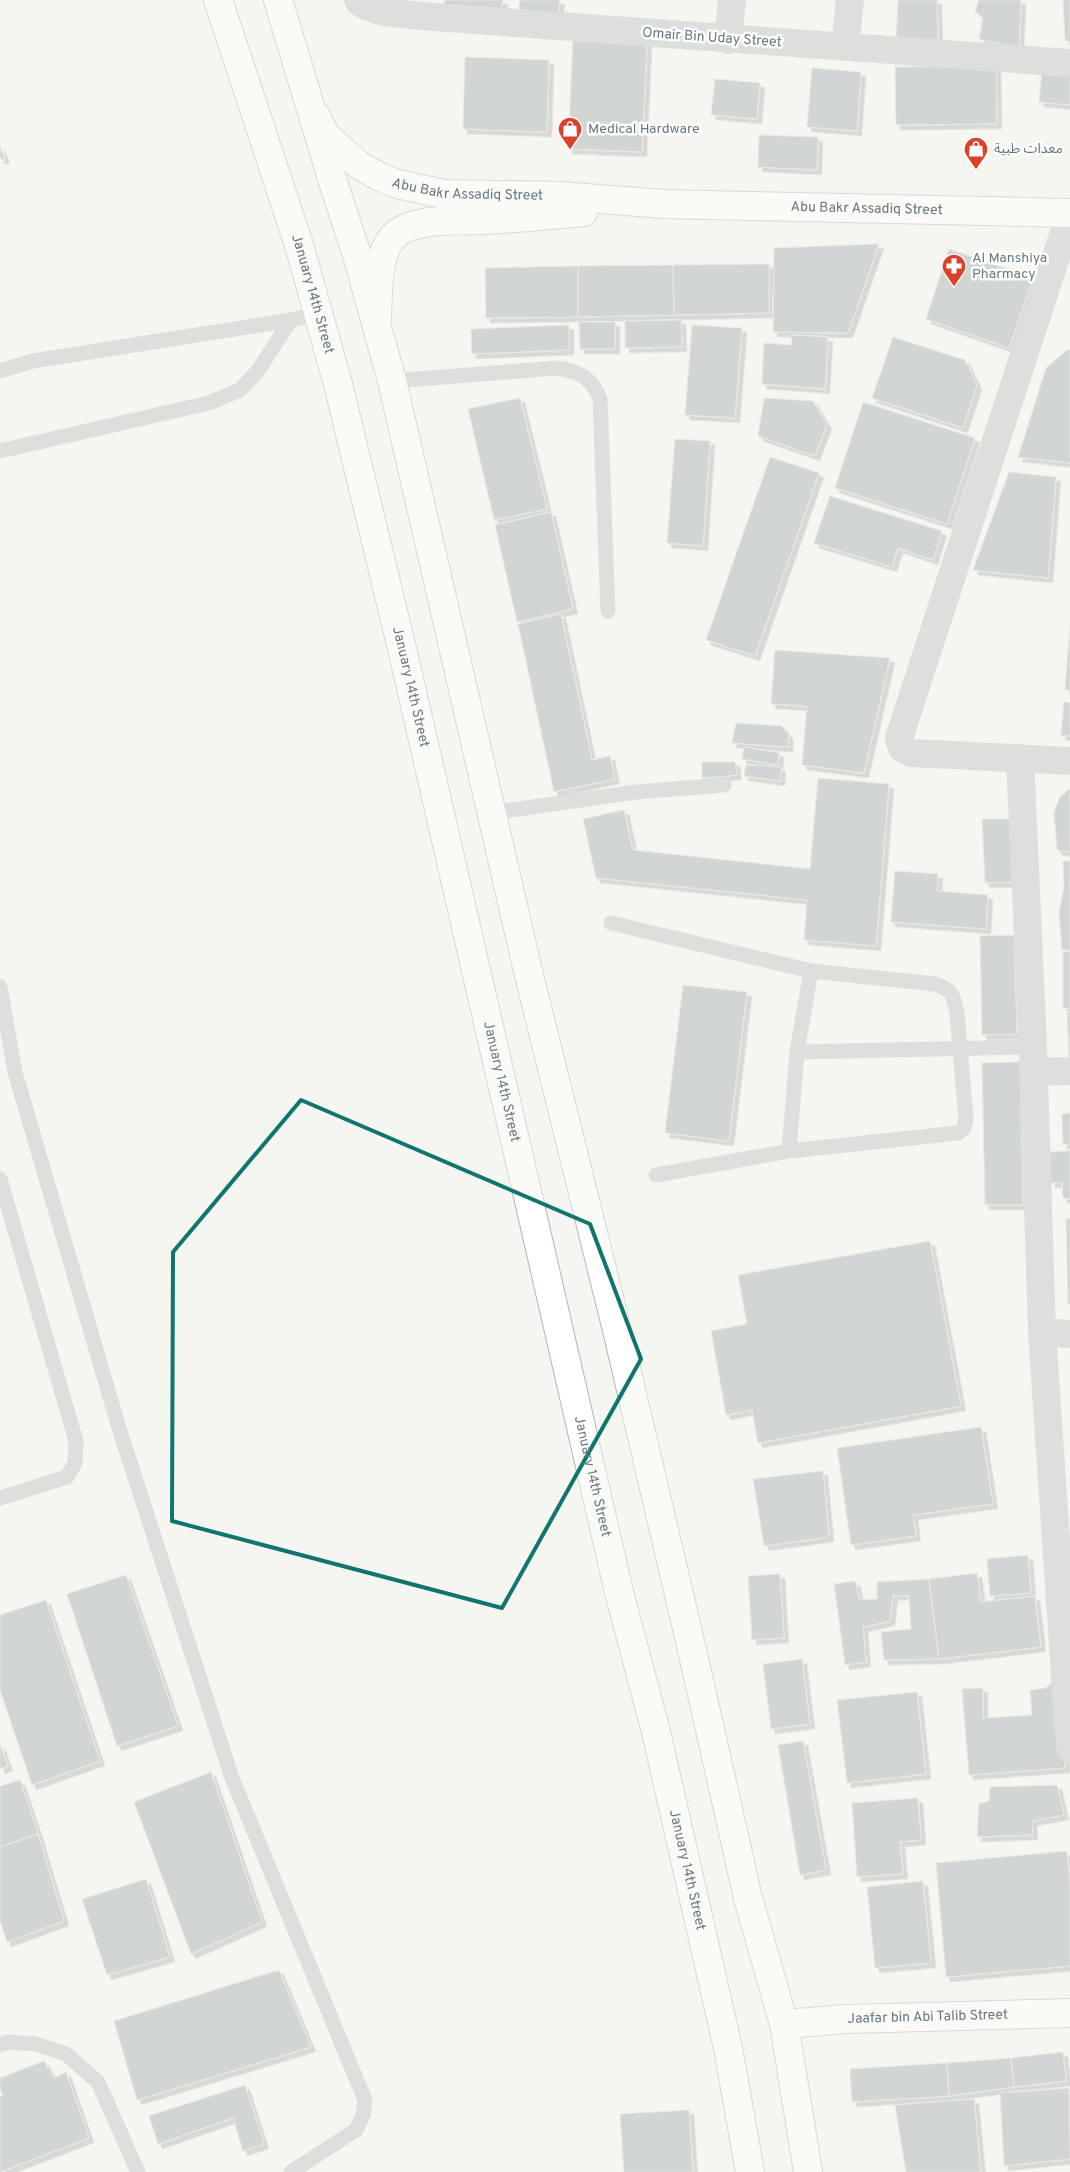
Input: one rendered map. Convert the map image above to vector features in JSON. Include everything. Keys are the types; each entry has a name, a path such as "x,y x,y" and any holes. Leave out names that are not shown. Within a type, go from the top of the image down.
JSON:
{"main road":[{"name":"January 14th Street","path":"218,0 299,245 338,384 404,657 619,1592 658,1741 728,2048 750,2172"},
{"path":"278,0 334,185 358,255 392,381 528,971 617,1330 748,1898 784,2024 808,2172"},
{"name":"Abu Bakr Assadiq Street","path":"308,100 326,136 359,165 397,184 444,194 560,196 664,204 1070,214"},
{"name":"Abu Bakr Assadiq Street","path":"377,326 378,287 385,248 400,231 412,226 440,222 499,219 664,204"},
{"name":"Jaafar bin Abi Talib Street","path":"784,2024 847,2019 1070,2013"}],"street":[{"name":"Omair Bin Uday Street","path":"358,0 362,5 373,10 434,9 728,40 1070,63"},
{"path":"728,40 732,0"},
{"path":"845,47 850,0"},
{"path":"1070,214 899,738 902,748 911,753 1070,761"},
{"path":"1020,758 1042,1332 1070,1749"},
{"path":"1033,1060 1070,1072"},
{"path":"1042,1332 1070,1334"}],"lane":[{"path":"0,371 33,361 291,320 318,314"},
{"path":"0,451 209,403 240,390 257,372 291,320"},
{"path":"392,381 557,368 579,373 587,378 595,387 600,399 608,611"},
{"path":"491,813 628,793 724,785"},
{"path":"611,923 811,971 935,984 948,988 954,998 958,1013 966,1119 964,1128 958,1133 789,1151 656,1175"},
{"path":"789,1151 797,1052 811,971"},
{"path":"0,988 15,1072 116,1419 226,1759 365,2100 363,2115 356,2130 291,2172"},
{"path":"797,1052 961,1050 1033,1060"},
{"path":"0,1179 76,1441 74,1463 67,1478 0,1498"},
{"path":"0,2045 7,2042 36,2044 66,2054 98,2082 138,2172"}],"highlighted area":[{"path":"301,1100 590,1224 641,1359 502,1608 172,1521 173,1252"}],"building":[{"path":"445,0 503,0 500,14 444,6"},
{"path":"520,0 560,0 558,16 517,20"},
{"path":"898,0 937,0 938,42 896,40"},
{"path":"979,0 1021,0 1019,48 979,39 983,18 975,11"},
{"path":"1063,0 1070,0 1070,42 1065,40"},
{"path":"573,39 647,42 642,152 568,149"},
{"path":"465,57 549,60 547,132 463,129"},
{"path":"1043,58 1070,61 1070,105 1039,102"},
{"path":"996,66 997,124 896,125 895,67"},
{"path":"812,68 861,72 857,131 807,127"},
{"path":"715,79 760,83 757,119 711,115"},
{"path":"759,135 818,137 817,170 758,167"},
{"path":"0,146 5,159 0,159"},
{"path":"879,244 848,333 773,332 774,248"},
{"path":"949,249 1033,278 1009,348 926,319"},
{"path":"769,264 769,313 674,315 673,265"},
{"path":"673,265 674,315 578,317 578,266"},
{"path":"578,266 578,317 486,318 485,268"},
{"path":"681,320 682,347 625,348 625,321"},
{"path":"579,322 615,322 615,349 580,349"},
{"path":"569,325 569,350 472,354 471,329"},
{"path":"692,325 742,328 735,418 685,415"},
{"path":"792,335 828,337 825,389 762,384 764,343 791,345"},
{"path":"893,337 965,360 977,385 963,428 872,398"},
{"path":"1067,350 1070,350 1070,463 1018,457 1046,368"},
{"path":"520,398 547,509 494,520 468,409"},
{"path":"764,398 813,401 827,424 815,456 758,436"},
{"path":"863,402 975,438 947,524 835,488"},
{"path":"675,439 710,441 703,546 667,543"},
{"path":"770,457 819,473 755,656 706,640"},
{"path":"1009,472 1056,477 1048,578 973,570"},
{"path":"830,496 942,531 933,560 898,548 892,567 814,543"},
{"path":"551,512 573,609 517,622 495,525"},
{"path":"561,614 592,760 610,756 615,779 554,792 518,624"},
{"path":"1070,624 1070,690 1065,690"},
{"path":"775,650 890,658 864,773 802,765 807,706 771,704"},
{"path":"1064,702 1070,703 1070,736 1061,735"},
{"path":"736,723 782,726 789,736 788,747 732,743"},
{"path":"744,747 779,753 778,765 742,759"},
{"path":"702,762 735,762 737,775 702,778"},
{"path":"746,765 781,767 780,781 744,776"},
{"path":"818,778 889,784 876,946 804,940 807,900 596,878 583,819 624,810 633,850 810,869"},
{"path":"1069,789 1070,852 1057,850 1054,812 1060,797"},
{"path":"982,819 1011,819 1013,882 985,883"},
{"path":"1063,861 1070,861 1070,950 1062,950 1059,912 1064,888"},
{"path":"895,871 938,874 937,891 988,895 986,929 891,922"},
{"path":"1014,935 1017,1034 982,1035 980,936"},
{"path":"1063,952 1070,952 1070,1008 1063,1008"},
{"path":"683,985 747,992 729,1141 665,1133"},
{"path":"1067,1012 1070,1012 1070,1059 1069,1059"},
{"path":"1020,1062 1023,1205 985,1205 982,1063"},
{"path":"1070,1113 1070,1144 1063,1144 1062,1114"},
{"path":"1070,1151 1070,1199 1063,1198 1062,1182 1051,1183 1050,1152"},
{"path":"1066,1219 1070,1219 1070,1304 1068,1304"},
{"path":"930,1241 961,1406 758,1443 752,1410 726,1415 711,1331 747,1324 738,1275"},
{"path":"981,1427 993,1504 913,1515 916,1536 851,1545 837,1448"},
{"path":"823,1471 829,1537 764,1546 753,1479"},
{"path":"1028,1555 1031,1593 990,1596 987,1559"},
{"path":"977,1573 981,1602 1035,1596 1041,1647 939,1659 929,1579"},
{"path":"780,1574 784,1638 752,1640 748,1576"},
{"path":"126,1575 178,1726 117,1746 67,1594"},
{"path":"929,1579 939,1659 884,1660 881,1632 911,1629 909,1596 893,1595 890,1621 863,1627 866,1662 845,1665 834,1584 855,1581 860,1600 877,1599 877,1582"},
{"path":"46,1600 100,1761 32,1785 0,1690 0,1615"},
{"path":"802,1659 810,1724 771,1729 763,1664"},
{"path":"1050,1684 1058,1684 1065,1768 969,1775 962,1689 983,1688 983,1718 1032,1715 1030,1690 1046,1688"},
{"path":"917,1692 926,1774 847,1783 837,1700"},
{"path":"803,1741 826,1870 800,1875 778,1745"},
{"path":"0,1744 8,1766 0,1769"},
{"path":"211,1772 262,1922 191,1954 134,1802"},
{"path":"20,1780 38,1834 0,1847 0,1786"},
{"path":"1057,1785 1064,1815 1032,1821 1033,1835 977,1837 979,1804 989,1801 990,1787"},
{"path":"918,1798 921,1840 900,1842 903,1874 857,1877 852,1803"},
{"path":"38,1834 64,1921 7,1942 0,1921 0,1847"},
{"path":"1067,1851 1070,1883 1070,1966 946,1977 936,1863"},
{"path":"146,1879 170,1957 107,1975 82,1899"},
{"path":"923,1881 931,1963 875,1968 867,1887"},
{"path":"279,1970 311,2047 137,2100 114,2021"},
{"path":"1063,2052 1066,2081 1014,2087 1011,2058"},
{"path":"1011,2058 1014,2087 949,2096 947,2063"},
{"path":"44,2061 54,2078 66,2072 89,2138 0,2172 0,2096 3,2095 0,2089 0,2078"},
{"path":"947,2063 949,2096 852,2102 850,2069"},
{"path":"245,2085 264,2144 243,2151 233,2118 158,2144 149,2116"},
{"path":"1069,2088 1070,2159 1004,2166 1000,2093"},
{"path":"974,2099 981,2172 906,2172 895,2105"},
{"path":"689,2110 693,2172 624,2172 620,2114"}],"place":[{"name":"Medical Hardware","path":"570,150"},
{"name":"معدات طبية","path":"976,170"},
{"name":"Al Manshiya Pharmacy","path":"954,287"}]}
